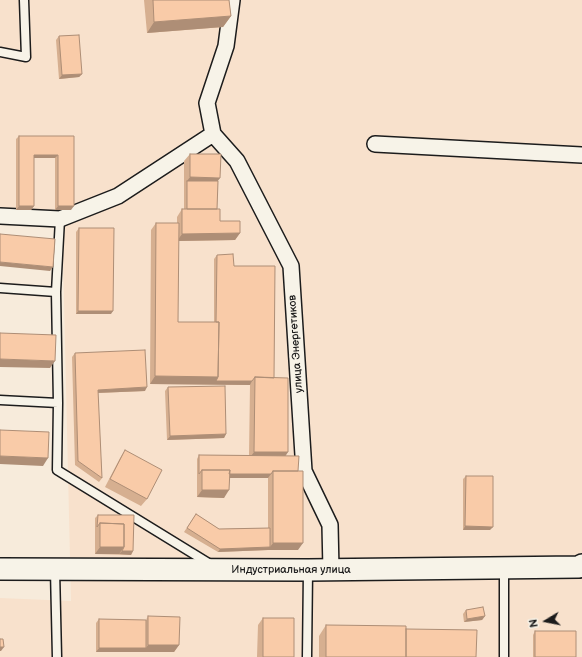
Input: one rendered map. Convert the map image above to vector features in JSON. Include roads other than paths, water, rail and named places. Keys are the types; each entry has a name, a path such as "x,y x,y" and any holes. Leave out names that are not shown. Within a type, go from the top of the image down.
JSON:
{"street":[{"path":"0,216 60,218 118,196 213,134 207,103 226,46 232,0"},
{"name":"улица Энергетиков","path":"213,134 237,161 291,266 304,471 330,524 331,570"},
{"path":"374,144 582,155"},
{"name":"Индустриальная улица","path":"0,570 331,570 579,567 582,565"}],"lane":[{"path":"0,52 26,57 24,0"},
{"path":"60,218 56,292 58,403 57,470 219,569"},
{"path":"0,288 56,292"},
{"path":"0,400 58,403"},
{"path":"504,568 504,657"},
{"path":"55,570 57,657"},
{"path":"307,657 308,570"}]}
